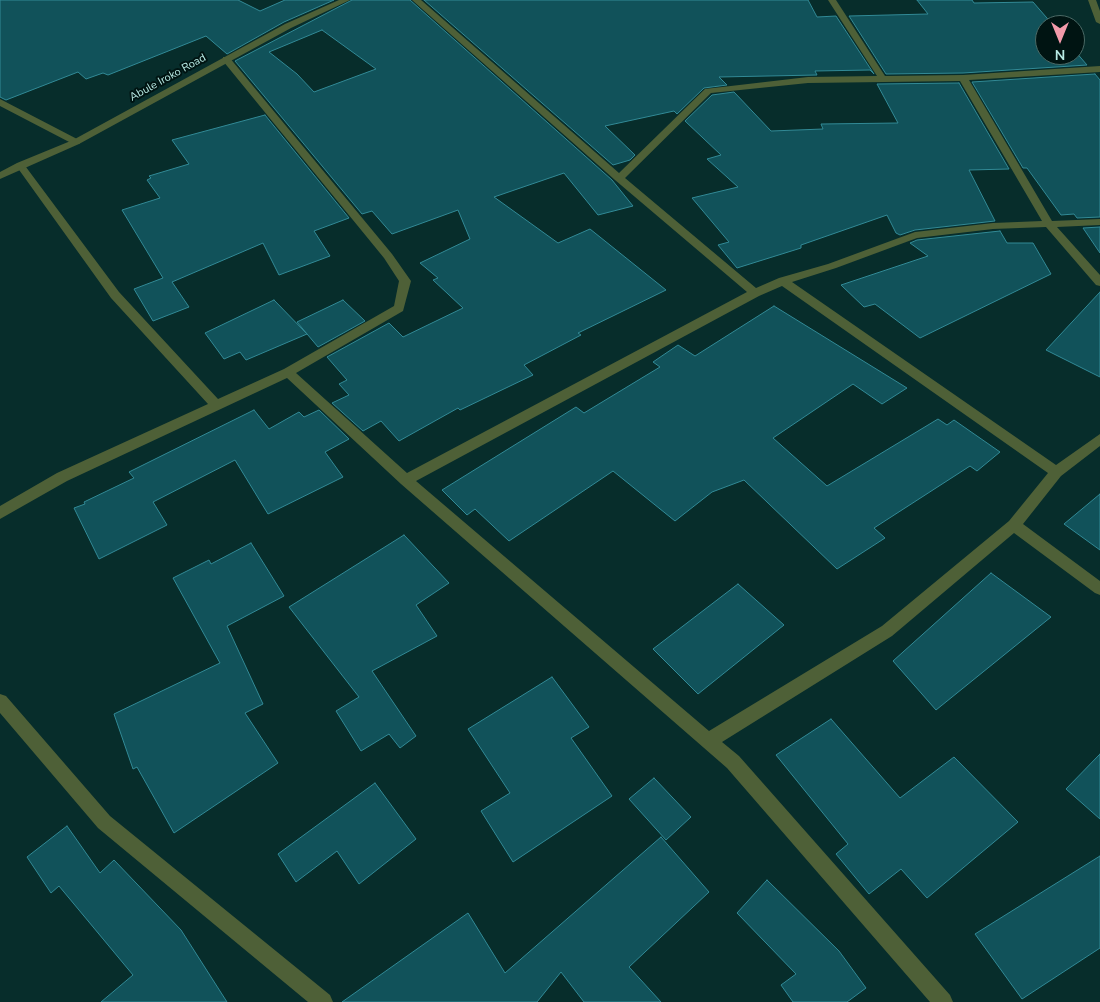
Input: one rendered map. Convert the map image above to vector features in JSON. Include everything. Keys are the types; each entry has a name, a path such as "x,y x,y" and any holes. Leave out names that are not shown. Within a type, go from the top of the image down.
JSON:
{"street":[{"name":"Abule Iroko Road","path":"0,176 20,165 76,142 288,26 346,0"},
{"path":"416,0 620,178 755,292"},
{"path":"832,0 882,78"},
{"path":"1092,0 1100,22"},
{"path":"0,513 62,478 288,372 399,308 405,281 381,248 226,59"},
{"path":"620,178 708,91 808,80 962,78 1100,69"},
{"path":"962,78 1048,223 1100,282"},
{"path":"0,102 76,142"},
{"path":"20,165 115,295 216,405"},
{"path":"406,480 755,292 832,266 914,235 993,226 1100,222"},
{"path":"783,282 1056,472"},
{"path":"288,372 406,480 733,762 943,1002"},
{"path":"708,741 887,630 1014,525 1056,472 1100,439"},
{"path":"1014,525 1100,589"},
{"path":"0,701 104,822 323,1002"}],"building":[{"path":"0,0 238,0 260,11 285,0 334,0 284,22 227,54 206,36 108,75 103,73 86,79 78,72 6,100 0,97"},
{"path":"352,0 410,0 612,180 633,206 598,215 564,173 494,197 558,243 590,229 666,290 578,333 581,335 524,365 533,375 460,410 458,408 399,441 381,421 363,431 332,403 349,395 339,384 347,380 327,357 389,323 403,337 463,308 433,280 438,278 420,263 470,239 458,210 392,234 372,211 362,214 235,61","holes":["322,30 376,69 314,92 297,74 269,52"]},
{"path":"424,0 808,0 817,17 836,16 874,74 870,70 815,71 817,75 719,77 727,85 704,88 677,114 674,111 605,126 635,155 630,160 613,165"},
{"path":"917,0 972,0 974,3 1033,2 1044,15 1035,15 1035,65 1085,65 1085,63 1087,65 963,73 886,74 849,16 928,14"},
{"path":"1095,74 1100,80 1100,217 1077,218 1074,214 1061,215 1027,168 1023,168 972,82"},
{"path":"959,83 1009,169 969,170 995,221 915,230 900,235 896,233 887,215 801,245 801,248 737,268 718,245 729,242 692,198 738,187 707,159 721,155 685,121 712,95 734,92 771,131 823,129 821,124 898,123 877,84"},
{"path":"265,115 349,218 314,231 330,256 279,275 263,243 172,282 189,307 153,321 134,289 163,278 122,210 160,198 147,180 151,178 149,176 189,164 172,140"},
{"path":"1100,227 1100,253 1083,228"},
{"path":"1000,231 1007,243 1033,243 1051,274 920,338 875,304 864,307 841,285 928,256 910,243 917,240"},
{"path":"1100,292 1100,377 1046,350"},
{"path":"274,300 307,334 246,360 240,352 224,359 205,333"},
{"path":"343,300 365,321 318,347 297,322"},
{"path":"774,306 907,388 882,404 853,384 773,438 827,486 938,419 947,425 954,420 1000,452 977,471 970,466 874,528 885,538 837,569 744,480 712,492 675,521 613,471 509,541 475,509 467,515 442,490 576,407 584,413 660,367 653,362 678,345 695,356"},
{"path":"254,410 269,429 299,412 304,417 319,410 349,439 325,452 343,477 268,514 235,460 153,502 167,525 99,559 74,508 134,478 129,472"},
{"path":"1100,494 1100,550 1064,524"},
{"path":"404,535 449,583 416,605 437,636 372,671 416,736 400,748 389,734 361,751 336,711 359,697 289,607"},
{"path":"251,543 284,596 227,626 263,704 245,713 278,763 174,833 137,767 133,769 114,714 220,663 173,578 209,560 211,564"},
{"path":"991,573 1051,617 936,710 893,661"},
{"path":"738,584 784,625 698,694 653,649"},
{"path":"552,677 589,727 571,738 612,796 513,862 481,811 510,793 468,729"},
{"path":"831,719 900,798 954,757 1018,822 927,898 901,869 869,894 836,854 848,844 776,755"},
{"path":"1100,754 1100,819 1066,789"},
{"path":"654,778 691,817 666,840 629,799"},
{"path":"375,783 416,839 359,884 337,851 296,882 278,854"},
{"path":"67,826 100,873 114,860 181,930 227,1002 101,1002 133,975 59,886 51,893 27,857"},
{"path":"661,837 709,892 629,967 661,1002 584,1002 561,972 537,1002 342,1002 468,913 505,973"},
{"path":"1100,856 1100,948 1022,999 975,934"},
{"path":"767,880 839,951 866,988 847,1002 793,1002 781,985 796,974 737,913"}]}
